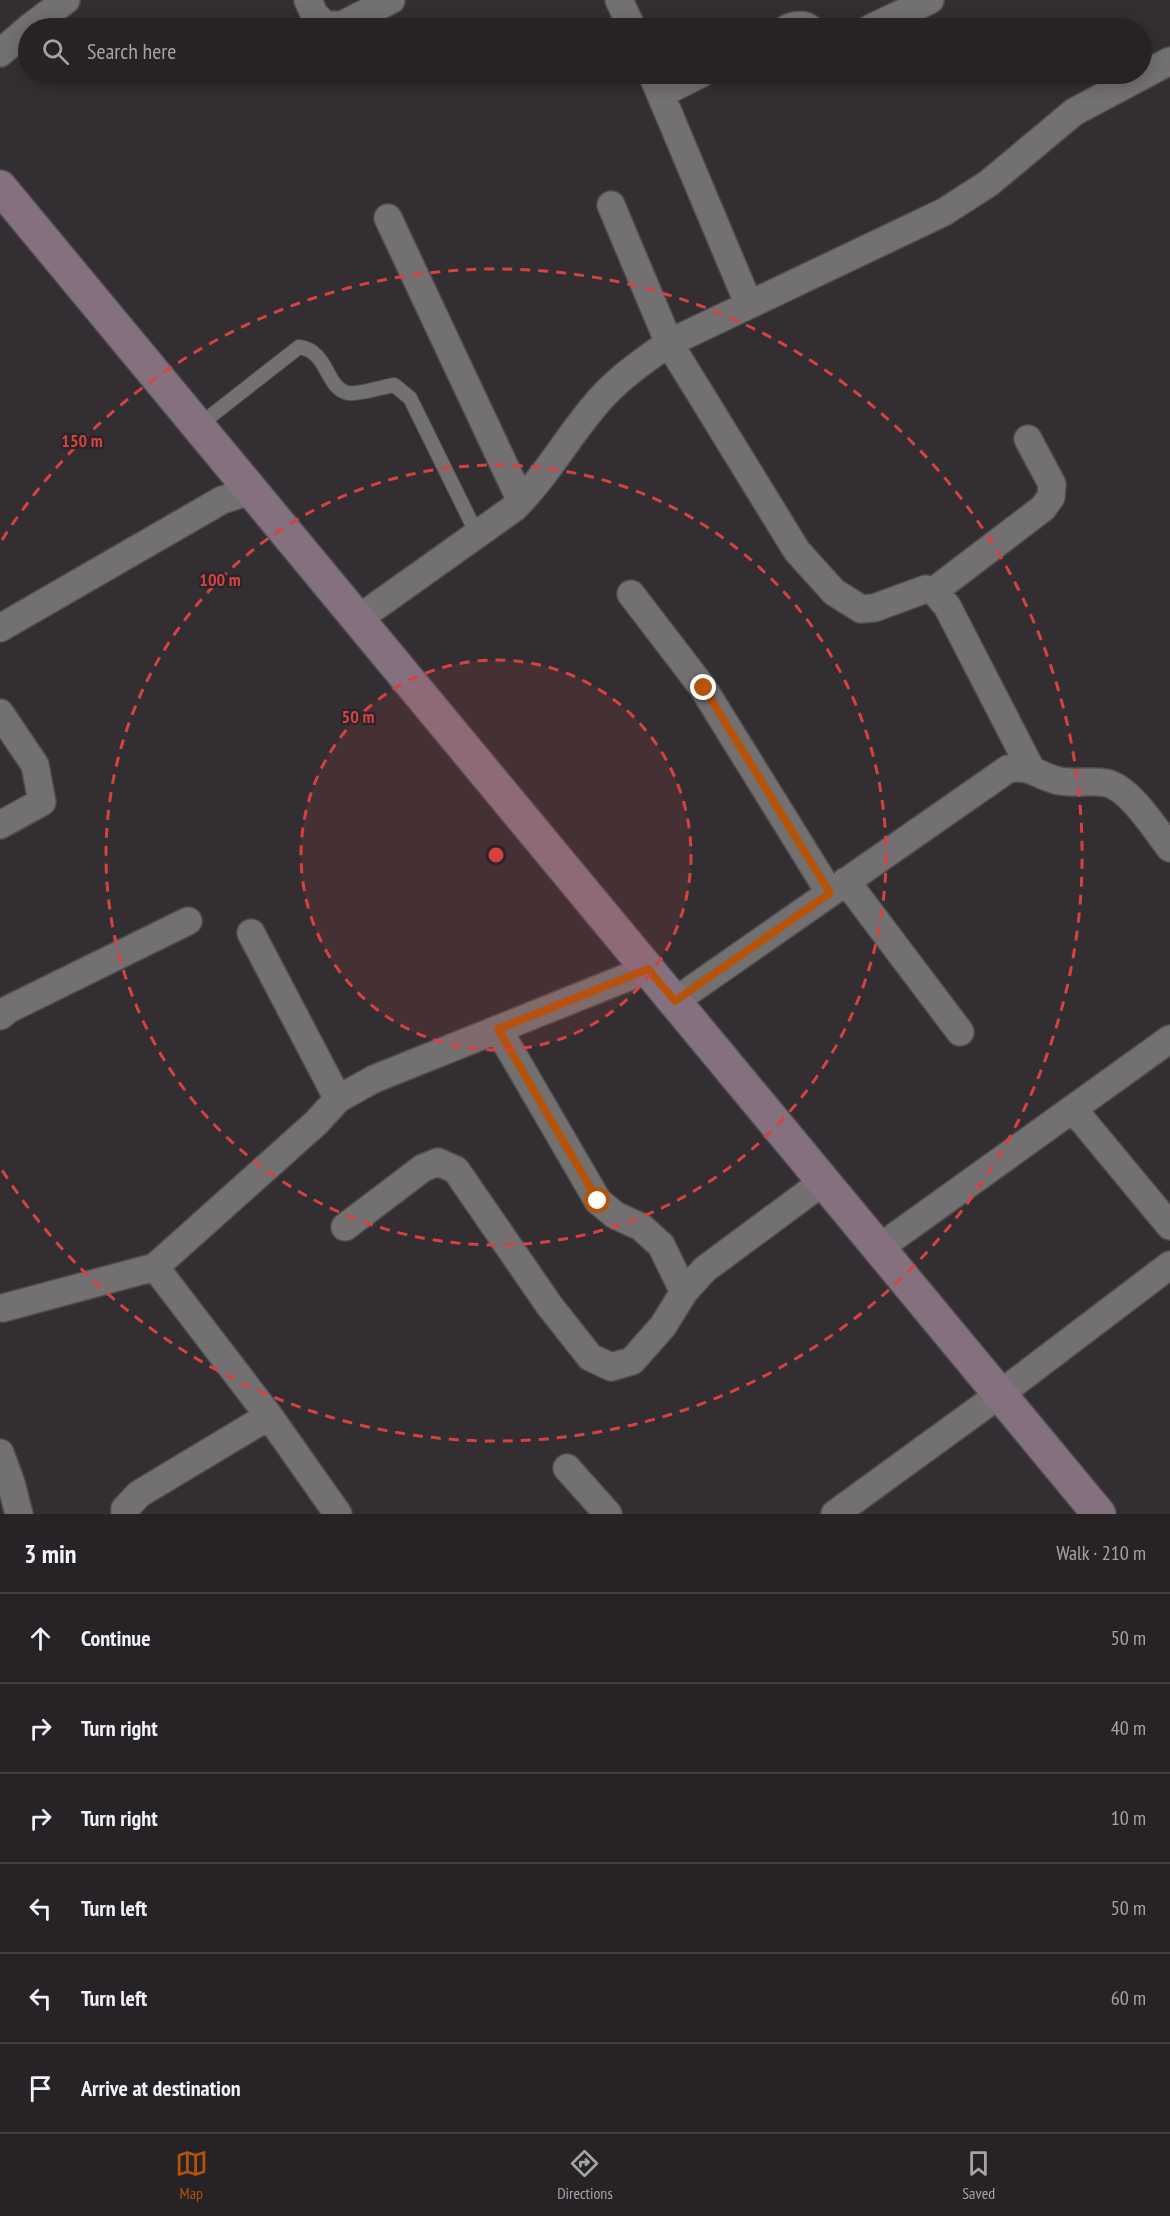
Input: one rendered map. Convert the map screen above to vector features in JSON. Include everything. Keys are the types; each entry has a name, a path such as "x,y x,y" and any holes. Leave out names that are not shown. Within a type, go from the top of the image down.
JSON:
{"street":[{"path":"43,18 66,0"},
{"path":"308,0 317,18"},
{"path":"356,18 391,0"},
{"path":"619,0 627,18"},
{"path":"892,18 930,0"},
{"path":"0,53 18,38"},
{"path":"1152,71 1170,61"},
{"path":"657,84 749,305"},
{"path":"358,619 521,501 603,396 628,372 669,343 944,212 989,183 1074,112 1127,84"},
{"path":"0,187 1099,1514"},
{"path":"612,205 669,343 797,551 834,592 861,609 874,608 926,589 934,591 947,606 1032,769"},
{"path":"388,218 521,501"},
{"path":"934,591 1043,508 1051,497 1052,484 1028,440"},
{"path":"0,628 222,500 251,491"},
{"path":"631,594 704,688 838,887 960,1032"},
{"path":"0,712 35,765 42,802 0,825"},
{"path":"675,1001 1008,769 1019,766 1059,781 1107,783 1117,787 1131,799 1170,848"},
{"path":"0,1016 9,1009 188,921"},
{"path":"250,933 338,1099"},
{"path":"1,1308 155,1267 316,1123 338,1099 374,1079 648,969"},
{"path":"498,1029 598,1201 615,1215 641,1227 661,1245 684,1292"},
{"path":"879,1248 1170,1039"},
{"path":"1073,1109 1170,1226"},
{"path":"345,1227 423,1168 438,1162 456,1170 549,1305 590,1357 611,1368 632,1361 663,1326 684,1292 705,1269 824,1181"},
{"path":"835,1514 1000,1394 1170,1265"},
{"path":"155,1267 269,1416 338,1514"},
{"path":"125,1514 126,1509 139,1494 269,1416"},
{"path":"0,1453 19,1514"},
{"path":"567,1468 609,1514"}],"lane":[{"path":"198,426 299,347 309,348 319,357 334,383 345,393 356,394 394,385 410,398 477,534"}],"route":[{"path":"598,1201 498,1029 648,969 675,1001 830,893 704,688"}]}
